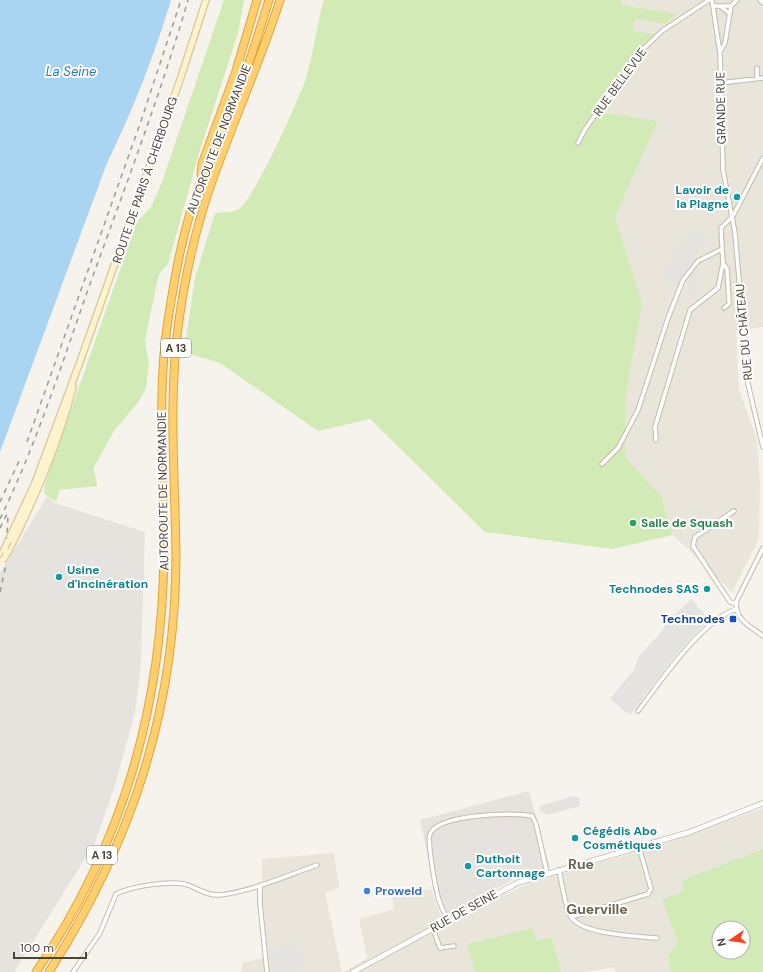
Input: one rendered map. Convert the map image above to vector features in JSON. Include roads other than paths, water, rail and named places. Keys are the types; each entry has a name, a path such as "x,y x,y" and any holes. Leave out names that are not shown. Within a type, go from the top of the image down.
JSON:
{"highway":[{"path":"199,186 202,164 235,74 257,0"},
{"name":"AUTOROUTE DE NORMANDIE","path":"36,972 62,932 100,858 126,792 145,728 159,642 163,597 164,551 161,414 167,323 186,228 199,186 230,114 269,0"},
{"name":"AUTOROUTE DE NORMANDIE","path":"49,972 72,936 109,866 134,803 156,730 171,642 174,597 176,554 172,411 179,320 198,228 214,178 264,48 280,0"}],"main road":[{"name":"ROUTE DE PARIS À CHERBOURG","path":"6,551 8,541 35,483 81,359 206,0"},
{"name":"ROUTE DE PARIS À CHERBOURG","path":"1,561 37,492 53,453 81,359"}],"street":[{"name":"RUE BELLEVUE","path":"578,143 584,131 637,55 662,31 709,0"},
{"name":"GRANDE RUE","path":"712,0 720,53 723,170 732,216"},
{"path":"720,53 725,43 731,6 737,0"},
{"path":"760,0 763,3"},
{"path":"714,6 731,6"},
{"path":"720,6 730,14"},
{"path":"757,68 757,78"},
{"path":"720,83 763,78"},
{"path":"656,440 655,427 690,310 718,288 723,263 721,228 732,216 763,158"},
{"name":"RUE DU CHÂTEAU","path":"732,216 735,232 747,377 763,447"},
{"path":"602,464 618,448 638,410 668,318 683,280 698,261 722,249"},
{"path":"723,263 727,269 730,301 724,308"},
{"path":"734,511 695,537 693,546 730,602 736,604"},
{"path":"763,548 737,598 736,604 736,609 743,622 763,636"},
{"path":"638,711 688,648 724,614 736,609"},
{"name":"RUE DE SEINE","path":"352,972 517,883 690,832 763,803"},
{"path":"448,920 440,903 428,840 433,829 438,825 456,819 478,816 532,816 536,824 547,873"},
{"path":"571,917 648,894 651,889 638,847"},
{"path":"73,972 100,933 116,894 123,891 171,883 186,885 210,894 220,895 260,885 317,865"},
{"path":"559,870 571,917 579,924 598,930 657,938"},
{"path":"260,885 260,904 267,972"},
{"path":"432,929 440,948 454,946"}],"water":[{"name":"La Seine","path":"0,0 171,0 150,62 126,123 107,163 0,452"}],"railway":[{"path":"27,442 141,121 181,0"},
{"path":"0,519 26,461 48,403 154,107 188,0"},
{"path":"0,502 20,459"},
{"path":"0,528 7,514"},
{"path":"0,592 5,569 8,517"}],"place":[{"name":"Lavoir de la Plagne","path":"737,197"},
{"name":"Salle de Squash","path":"633,523"},
{"name":"Usine d'incinération","path":"59,577"},
{"name":"Technodes SAS","path":"707,589"},
{"name":"Technodes","path":"733,619"},
{"name":"Cégédis Abo Cosmétiques","path":"575,838"},
{"name":"Duthoit Cartonnage","path":"468,866"},
{"name":"Proweld","path":"367,891"}],"district":[{"name":"Rue","path":"581,864"},
{"name":"Guerville","path":"597,909"}]}
